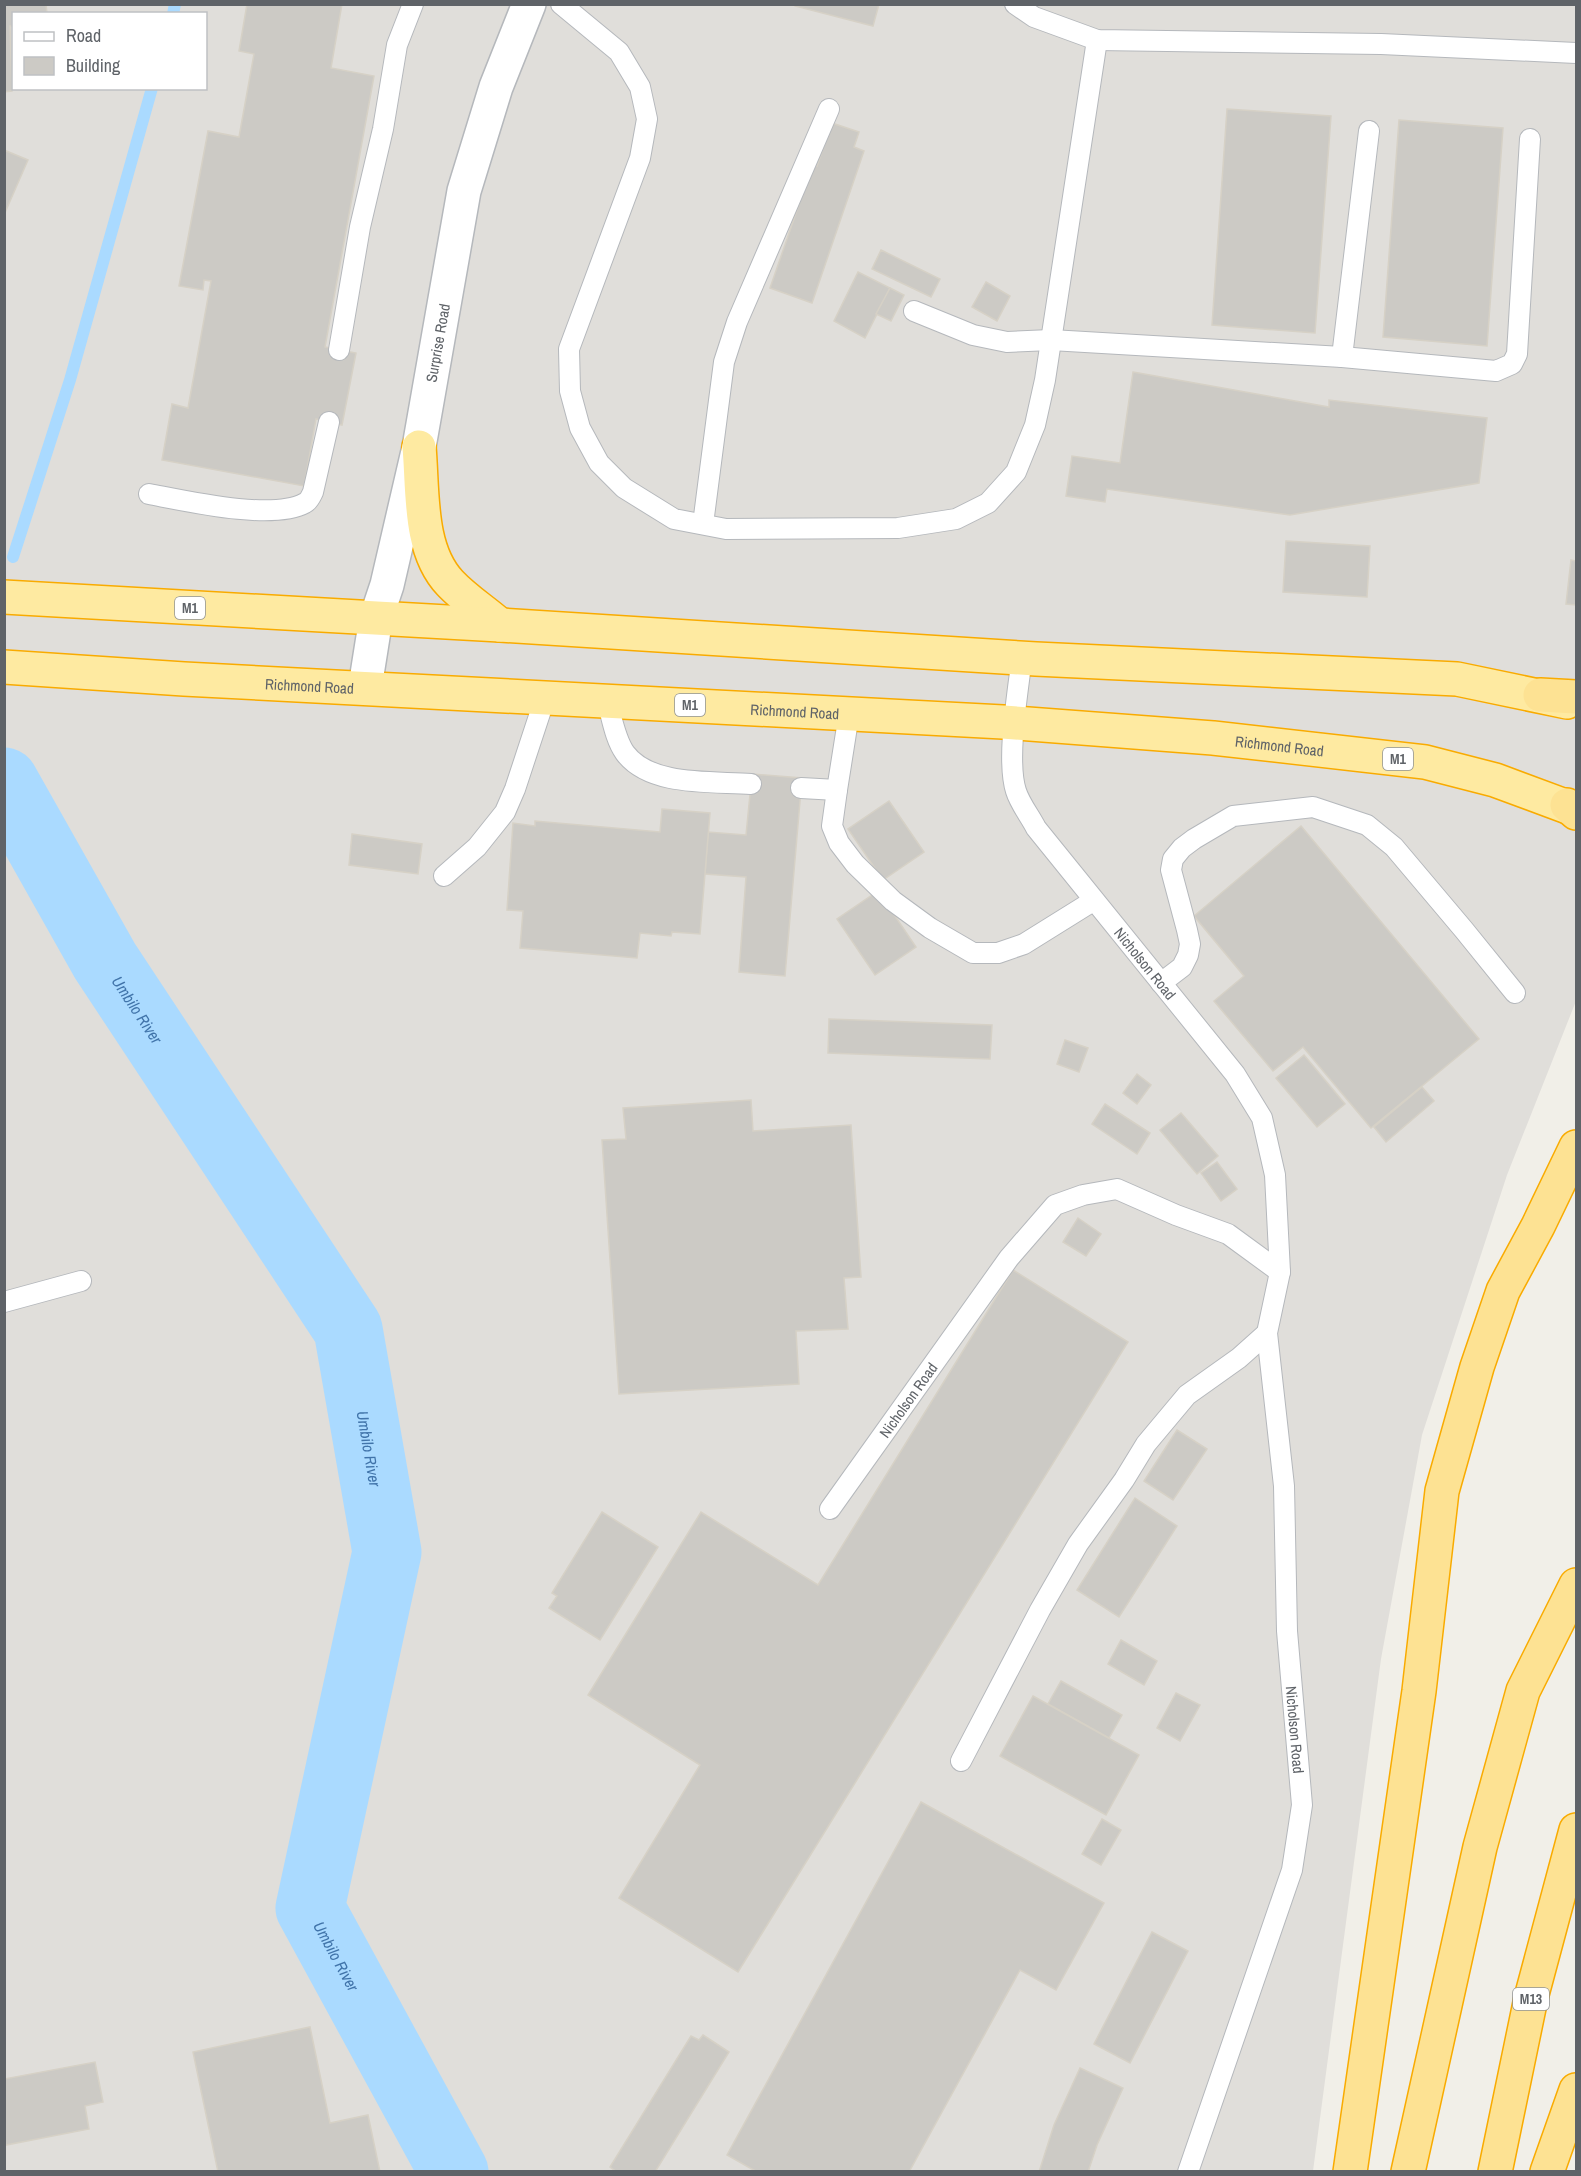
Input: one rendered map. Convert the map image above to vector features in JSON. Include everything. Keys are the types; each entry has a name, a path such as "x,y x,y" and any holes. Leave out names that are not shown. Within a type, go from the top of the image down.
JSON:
{"highway":[{"path":"419,447 426,533 437,562 449,582 500,625"},
{"name":"M1","path":"4,597 1022,657 1457,679 1576,704"},
{"name":"Richmond Road","path":"4,667 184,679 1015,723 1213,738 1425,762 1495,780 1573,809"},
{"path":"1540,695 1576,697"},
{"path":"1350,2172 1419,1691 1442,1491 1477,1367 1503,1292 1576,1147"},
{"path":"1408,2172 1480,1847 1523,1691 1576,1585"},
{"name":"M13","path":"1495,2172 1531,1998 1576,1830"},
{"path":"1547,2172 1576,2090"}],"street":[{"name":"Surprise Road","path":"365,687 376,618 387,585 419,447 464,191 496,87 529,4"}],"lane":[{"path":"339,351 360,227 383,129 398,45 413,4"},
{"path":"561,4 619,52 640,87 648,118 640,158 569,349 570,391 580,428 599,463 624,488 674,519 726,529 898,528 956,519 988,503 1016,472 1035,424 1051,340 1097,40"},
{"path":"1015,4 1034,17 1097,40 1381,44 1576,53"},
{"path":"703,524 727,352 771,240 829,109"},
{"path":"1342,357 1369,131"},
{"path":"914,311 973,335 1007,342 1051,340 1342,357 1496,371 1512,364 1517,354 1530,139"},
{"path":"149,494 256,510 290,509 307,502 313,492 329,422"},
{"name":"Nicholson Road","path":"1022,657 1013,761 1016,791 1036,828 1235,1074 1262,1118 1275,1175 1280,1272 1268,1333 1284,1486 1287,1631 1302,1805 1292,1870 1188,2172"},
{"path":"444,876 477,847 506,812 544,698"},
{"path":"607,701 624,752 639,768 668,778 751,784"},
{"path":"849,714 832,825 839,843 855,864 893,901 930,928 973,953 998,953 1024,944 1093,901"},
{"path":"801,788 837,790"},
{"path":"1161,983 1182,967 1190,944 1171,870 1173,859 1182,848 1194,838 1233,816 1313,807 1367,825 1394,847 1515,993"},
{"name":"Nicholson Road","path":"830,1509 1009,1258 1055,1205 1083,1195 1117,1189 1176,1215 1228,1234 1280,1272"},
{"path":"4,1302 81,1281"},
{"path":"961,1761 1040,1610 1078,1544 1124,1480 1146,1444 1187,1395 1239,1358 1268,1333"}],"shaded area":[{"path":"5,5 1576,5 1576,1001 1507,1175 1422,1435 1381,1659 1313,2171 5,2172"}],"building":[{"path":"4,4 46,4 47,12 12,12 12,26 10,26 12,91 4,92"},
{"path":"247,4 342,4 331,68 374,76 325,347 356,353 342,425 316,419 304,486 162,460 172,404 188,408 211,281 204,280 203,290 179,286 208,131 239,137 254,54 239,51"},
{"path":"795,4 879,4 873,26 795,6"},
{"path":"1227,109 1331,116 1315,333 1212,325"},
{"path":"1399,120 1503,128 1487,346 1383,337"},
{"path":"832,123 859,132 854,147 864,151 812,303 770,288 813,164 817,166"},
{"path":"4,150 28,160 4,215"},
{"path":"881,250 940,279 931,297 872,269"},
{"path":"858,272 890,288 865,338 834,321"},
{"path":"986,282 1010,296 997,321 972,307"},
{"path":"890,288 904,295 891,321 876,314"},
{"path":"1133,372 1329,407 1329,400 1487,418 1479,483 1290,515 1107,489 1105,502 1066,496 1072,456 1120,463"},
{"path":"1286,541 1370,546 1367,597 1283,592"},
{"path":"1571,560 1576,561 1576,605 1566,604"},
{"path":"752,774 802,778 785,976 739,972 746,877 705,874 708,832 746,835"},
{"path":"889,801 924,852 883,880 848,829"},
{"path":"662,809 710,813 700,934 672,932 671,936 640,933 637,958 520,948 523,911 507,910 513,823 535,826 535,821 660,832"},
{"path":"1301,826 1479,1039 1371,1128 1303,1047 1273,1071 1214,1001 1244,976 1194,916"},
{"path":"352,834 422,844 418,874 349,865"},
{"path":"878,891 916,947 875,975 837,919"},
{"path":"829,1019 992,1025 990,1059 828,1053"},
{"path":"1065,1040 1088,1048 1079,1072 1057,1064"},
{"path":"1304,1055 1345,1104 1317,1127 1276,1078"},
{"path":"1137,1074 1151,1085 1137,1104 1123,1093"},
{"path":"1422,1087 1434,1101 1386,1142 1374,1127"},
{"path":"751,1100 753,1131 851,1125 861,1277 844,1278 848,1329 796,1331 799,1384 619,1394 602,1140 626,1139 623,1108"},
{"path":"1105,1104 1150,1133 1137,1154 1092,1124"},
{"path":"1181,1113 1218,1156 1197,1174 1160,1130"},
{"path":"1217,1162 1237,1189 1221,1201 1201,1173"},
{"path":"1078,1218 1101,1234 1086,1256 1063,1242"},
{"path":"1013,1270 1128,1342 738,1972 619,1898 700,1765 588,1695 701,1512 818,1585"},
{"path":"1177,1430 1207,1449 1173,1500 1144,1481"},
{"path":"1135,1498 1177,1526 1119,1617 1077,1590"},
{"path":"602,1512 658,1547 600,1640 549,1608 557,1596 552,1593"},
{"path":"1121,1640 1157,1661 1144,1685 1108,1664"},
{"path":"1061,1681 1122,1715 1109,1738 1048,1704"},
{"path":"1176,1693 1200,1705 1180,1741 1157,1728"},
{"path":"1033,1696 1139,1755 1106,1815 1000,1756"},
{"path":"921,1802 1104,1903 1056,1990 1020,1970 909,2172 757,2172 727,2155"},
{"path":"1102,1819 1121,1830 1101,1865 1082,1854"},
{"path":"1152,1932 1188,1951 1130,2063 1094,2044"},
{"path":"310,2027 330,2123 368,2115 380,2172 218,2172 193,2052"},
{"path":"703,2035 729,2052 655,2172 617,2172 610,2167 691,2036 699,2040"},
{"path":"95,2062 103,2102 85,2106 89,2129 6,2145 4,2079"},
{"path":"1080,2068 1123,2088 1097,2145 1088,2172 1039,2172 1054,2125"}],"waterway":[{"path":"173,12 175,4"},
{"path":"13,557 70,380 151,90"},
{"name":"Umbilo River","path":"4,782 105,961 348,1329 387,1552 310,1908 454,2172"}]}
